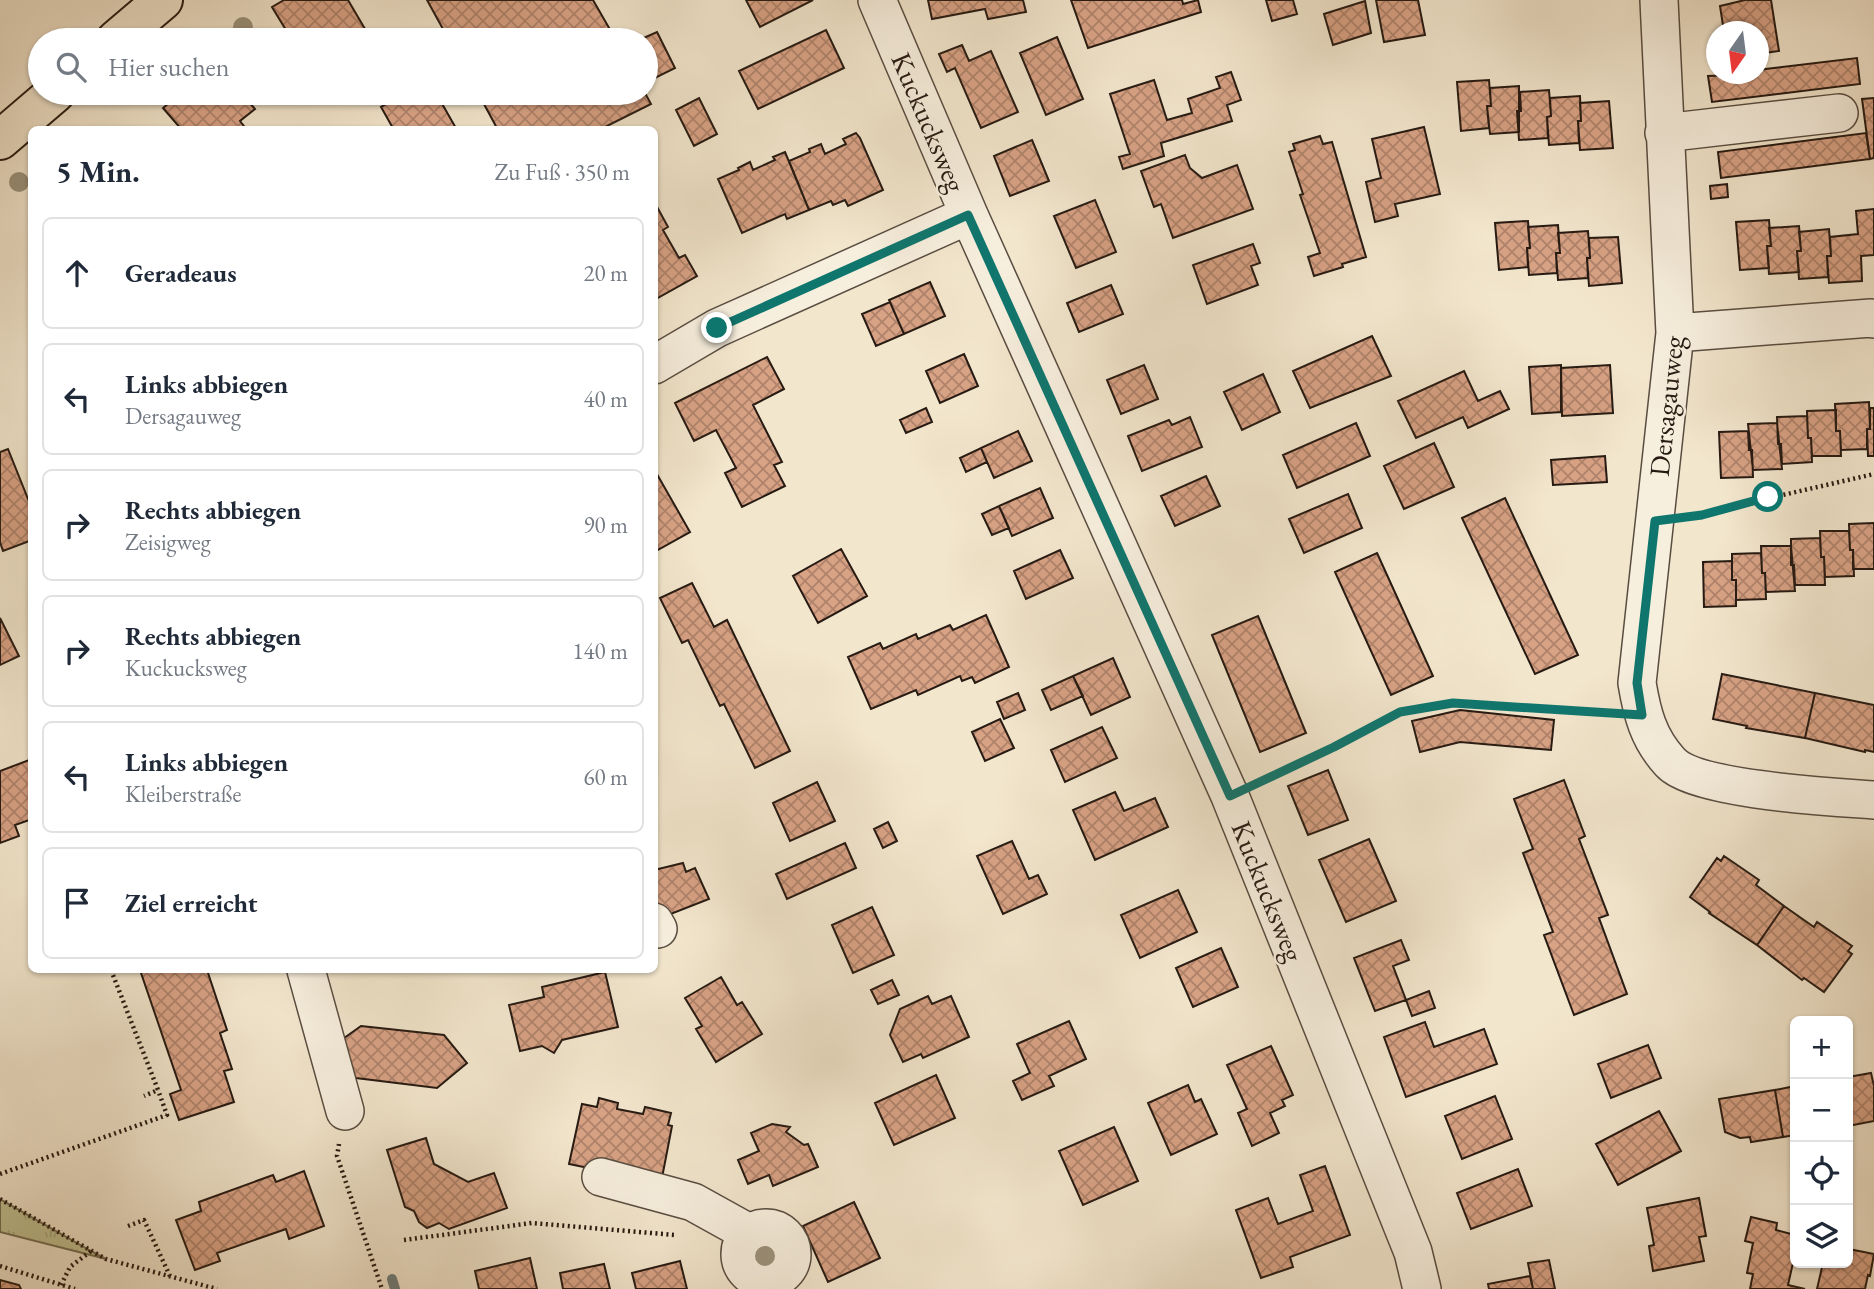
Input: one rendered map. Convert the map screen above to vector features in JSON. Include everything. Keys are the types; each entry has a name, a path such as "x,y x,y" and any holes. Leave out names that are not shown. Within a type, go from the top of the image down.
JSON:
{"main road":[{"path":"130,28 163,0"},
{"path":"0,140 41,105"}],"street":[{"name":"Kuckucksweg","path":"877,0 968,215 1230,796 1413,1252 1422,1289"},
{"name":"Dersagauweg","path":"1659,0 1675,333 1637,683 1642,715 1653,738 1671,764 1696,777 1797,794 1874,800"},
{"path":"1664,132 1839,113"},
{"path":"658,363 717,328 968,215"},
{"path":"1675,333 1874,319"},
{"path":"307,973 345,1111"},
{"path":"601,1177 693,1202 750,1233 757,1228 774,1228 788,1239 792,1248 790,1265 768,1283"}],"path":[{"path":"1655,521 1702,515 1768,497 1874,474"},
{"path":"1230,796 1334,747 1400,712 1453,703 1642,715"},
{"path":"0,1174 167,1115 112,973"},
{"path":"144,1096 159,1090"},
{"path":"345,1111 337,1156 382,1289"},
{"path":"0,1199 106,1259 217,1289"},
{"path":"128,1226 144,1220 170,1276"},
{"path":"404,1240 532,1223 677,1235"},
{"path":"61,1285 70,1267 91,1251"},
{"path":"0,1266 75,1289"},
{"path":"50,1280 52,1289"}],"green space":[{"path":"0,1199 91,1251 106,1259 0,1232"}],"building":[{"path":"284,0 348,0 364,28 285,28 272,7"},
{"path":"427,0 593,0 609,28 442,28"},
{"path":"746,0 813,0 760,27"},
{"path":"928,0 1023,0 1026,12 988,19 985,9 932,19"},
{"path":"1071,0 1182,0 1183,4 1198,0 1201,12 1088,48"},
{"path":"1266,0 1293,0 1297,14 1272,21"},
{"path":"1376,0 1418,0 1425,35 1384,42"},
{"path":"1745,0 1771,0 1779,51 1769,52 1769,21 1722,21 1720,6"},
{"path":"1365,1 1371,33 1333,45 1324,14"},
{"path":"826,30 844,68 758,109 739,71"},
{"path":"658,34 675,68 658,76"},
{"path":"1057,37 1083,99 1046,115 1020,53"},
{"path":"962,45 969,61 991,51 1018,112 981,128 955,68 947,72 939,54"},
{"path":"1857,58 1860,84 1712,102 1709,84 1769,84 1769,69"},
{"path":"1231,72 1241,100 1227,105 1232,121 1161,143 1164,156 1123,169 1119,157 1130,154 1110,94 1154,80 1167,120 1192,113 1188,99 1220,88 1216,77"},
{"path":"1489,80 1489,128 1461,131 1457,82"},
{"path":"1519,86 1519,132 1490,134 1487,106 1491,106 1490,88"},
{"path":"1549,90 1551,116 1547,117 1548,138 1519,140 1517,111 1521,111 1520,92"},
{"path":"1580,96 1579,143 1549,145 1547,117 1551,116 1550,98"},
{"path":"699,98 717,134 694,146 676,110"},
{"path":"1874,98 1874,158 1870,159 1862,99"},
{"path":"1609,101 1613,148 1580,150 1580,103"},
{"path":"167,105 252,105 255,109 240,121 244,126 179,126 163,108"},
{"path":"443,105 455,126 392,126 381,107"},
{"path":"484,105 649,105 607,126 496,126"},
{"path":"1424,127 1440,194 1395,204 1398,216 1375,222 1366,182 1381,178 1372,139"},
{"path":"856,133 883,190 848,206 845,200 833,205 831,201 809,210 789,161 821,144 825,154 846,144 843,139"},
{"path":"1866,133 1870,159 1721,178 1718,152"},
{"path":"1320,136 1323,144 1332,142 1366,257 1314,276 1308,257 1320,253 1300,195 1303,194 1289,152 1295,150 1293,144"},
{"path":"1032,140 1049,181 1010,196 994,156"},
{"path":"785,152 809,210 787,219 785,214 742,233 718,179 750,162 753,170"},
{"path":"1185,155 1190,168 1202,178 1237,165 1253,209 1173,238 1161,204 1154,207 1141,171"},
{"path":"1727,184 1728,197 1711,199 1710,186"},
{"path":"1095,200 1116,252 1076,268 1054,216"},
{"path":"658,209 668,227 663,230 679,258 685,255 697,276 658,298"},
{"path":"1874,209 1874,255 1861,256 1862,281 1829,283 1827,256 1831,256 1830,237 1858,234 1856,211"},
{"path":"1769,220 1769,268 1740,270 1736,222"},
{"path":"1528,221 1528,267 1499,270 1495,223"},
{"path":"1558,225 1560,253 1556,253 1557,273 1529,275 1528,227"},
{"path":"1799,226 1799,272 1769,274 1769,228"},
{"path":"1829,229 1831,256 1827,256 1828,277 1799,279 1799,232"},
{"path":"1588,231 1588,278 1558,280 1558,233"},
{"path":"1618,237 1622,283 1589,286 1589,238"},
{"path":"1253,244 1260,263 1251,266 1258,285 1207,304 1193,265"},
{"path":"930,282 945,316 904,334 889,300"},
{"path":"1111,285 1123,314 1079,332 1067,303"},
{"path":"890,302 904,334 876,346 862,314"},
{"path":"1372,336 1391,376 1310,408 1293,371"},
{"path":"964,354 978,386 940,403 926,371"},
{"path":"767,357 784,389 753,405 782,462 774,465 785,486 742,507 725,473 736,468 716,430 694,441 675,403"},
{"path":"1144,365 1158,399 1121,414 1107,380"},
{"path":"1561,365 1561,412 1532,414 1529,367"},
{"path":"1610,365 1613,413 1562,416 1561,368"},
{"path":"1464,371 1478,401 1500,391 1509,409 1468,428 1463,417 1416,438 1398,401"},
{"path":"1263,374 1280,412 1242,430 1224,392"},
{"path":"1869,402 1870,429 1867,429 1867,449 1841,450 1840,431 1836,431 1835,404"},
{"path":"926,408 932,422 906,433 900,420"},
{"path":"1870,408 1874,408 1874,456 1868,456 1867,429 1870,429"},
{"path":"1836,410 1836,431 1840,431 1841,456 1812,456 1807,411"},
{"path":"1807,416 1812,462 1782,464 1777,417"},
{"path":"1190,417 1202,447 1142,471 1128,436 1169,420 1172,425"},
{"path":"1356,423 1370,456 1297,488 1283,455"},
{"path":"1777,423 1782,469 1753,470 1748,424"},
{"path":"1018,431 1032,461 994,478 981,448"},
{"path":"1748,431 1753,477 1721,478 1719,432"},
{"path":"1434,443 1454,487 1404,509 1384,466"},
{"path":"981,448 987,462 966,472 960,458"},
{"path":"8,449 28,499 28,542 3,551 0,542 0,452"},
{"path":"1605,456 1607,482 1553,485 1551,460"},
{"path":"658,476 690,532 658,550"},
{"path":"1206,476 1220,506 1175,526 1161,496"},
{"path":"1040,488 1053,518 1012,536 999,506"},
{"path":"1348,494 1362,528 1304,553 1289,519"},
{"path":"1505,498 1578,655 1535,674 1462,518"},
{"path":"999,506 1009,528 992,535 982,514"},
{"path":"1874,523 1874,569 1853,569 1849,524"},
{"path":"1820,531 1849,531 1854,576 1825,577"},
{"path":"1820,538 1825,585 1795,585 1794,565 1791,565 1791,539"},
{"path":"1761,546 1791,546 1795,591 1766,592"},
{"path":"841,549 867,596 818,623 793,576"},
{"path":"1060,550 1073,578 1026,599 1014,571"},
{"path":"1377,553 1433,676 1391,695 1335,572"},
{"path":"1761,553 1766,599 1736,600 1736,580 1732,580 1732,554"},
{"path":"1732,561 1732,580 1736,580 1736,606 1704,607 1703,562"},
{"path":"692,583 714,627 727,620 790,751 755,768 724,704 720,706 688,640 682,643 660,598"},
{"path":"986,615 1009,667 975,683 972,677 962,681 960,676 918,695 916,690 871,709 848,657 880,643 883,649 916,634 918,639 950,625 953,630"},
{"path":"1258,616 1306,733 1260,752 1212,635"},
{"path":"0,618 19,656 0,665"},
{"path":"1113,658 1130,697 1091,715 1073,676"},
{"path":"1722,674 1815,693 1805,738 1746,728 1747,726 1713,719"},
{"path":"1073,676 1083,696 1051,710 1042,690"},
{"path":"1018,693 1025,710 1004,719 997,702"},
{"path":"1815,693 1874,705 1874,752 1805,738"},
{"path":"1460,710 1554,720 1551,750 1460,742 1420,752 1412,721"},
{"path":"1000,719 1014,748 985,761 972,732"},
{"path":"1102,727 1117,758 1065,782 1051,750"},
{"path":"28,760 28,820 15,825 19,836 0,843 0,771"},
{"path":"1328,770 1348,820 1308,835 1288,786"},
{"path":"1564,780 1585,836 1579,839 1608,915 1599,918 1627,994 1574,1015 1544,935 1553,932 1523,853 1533,849 1514,799"},
{"path":"817,782 835,821 790,841 773,803"},
{"path":"1115,792 1124,811 1155,798 1168,827 1095,860 1073,810"},
{"path":"888,822 897,841 883,848 874,829"},
{"path":"1369,839 1396,901 1346,922 1319,860"},
{"path":"1012,841 1029,879 1038,875 1047,894 1003,914 977,856"},
{"path":"845,843 856,868 787,899 776,874"},
{"path":"1724,856 1759,880 1756,885 1784,906 1757,945 1690,897 1717,858 1721,861"},
{"path":"683,863 686,872 695,868 709,899 663,917 658,907 658,869"},
{"path":"1178,890 1197,932 1140,958 1121,915"},
{"path":"1784,906 1814,927 1817,922 1852,946 1848,951 1852,954 1824,992 1804,978 1802,980 1757,945"},
{"path":"872,907 894,955 853,973 832,925"},
{"path":"1401,940 1409,960 1393,966 1406,1000 1375,1011 1354,958"},
{"path":"1221,948 1238,987 1193,1007 1176,968"},
{"path":"141,973 208,973 227,1030 220,1033 232,1069 224,1071 234,1102 179,1120 170,1094 181,1090"},
{"path":"605,973 618,1027 562,1040 554,1053 542,1046 520,1051 509,1005 544,997 542,987"},
{"path":"721,977 737,1005 742,1002 762,1034 716,1062 696,1029 702,1026 685,998"},
{"path":"892,980 899,995 878,1004 871,990"},
{"path":"1429,991 1435,1008 1412,1016 1406,1000"},
{"path":"928,996 932,1004 951,996 969,1037 923,1058 921,1054 903,1062 890,1035 900,1009"},
{"path":"1069,1021 1086,1059 1049,1076 1054,1086 1022,1100 1013,1081 1030,1073 1017,1044"},
{"path":"1425,1022 1434,1047 1484,1029 1497,1064 1406,1097 1384,1037"},
{"path":"361,1026 444,1035 467,1063 437,1088 356,1078 333,1046"},
{"path":"1648,1045 1661,1078 1611,1098 1598,1064"},
{"path":"1271,1046 1293,1095 1282,1100 1285,1106 1270,1113 1279,1133 1252,1146 1238,1113 1247,1109 1227,1065"},
{"path":"1871,1073 1874,1086 1874,1121 1853,1125 1853,1076"},
{"path":"936,1075 955,1118 894,1145 875,1103"},
{"path":"1188,1085 1195,1102 1201,1099 1217,1134 1171,1155 1148,1103"},
{"path":"1790,1087 1790,1136 1783,1137 1775,1090"},
{"path":"1775,1090 1783,1137 1751,1142 1750,1137 1740,1138 1725,1132 1719,1099"},
{"path":"1495,1096 1512,1139 1462,1159 1445,1116"},
{"path":"599,1098 618,1103 617,1109 643,1114 645,1107 671,1113 668,1125 672,1126 661,1183 569,1164 582,1104 597,1107"},
{"path":"1659,1111 1681,1151 1618,1185 1596,1144"},
{"path":"772,1124 790,1127 786,1132 804,1145 808,1144 818,1167 773,1186 769,1175 748,1184 738,1160 759,1151 751,1133"},
{"path":"1114,1127 1138,1181 1083,1205 1059,1151"},
{"path":"426,1138 434,1164 468,1182 494,1173 507,1208 449,1229 439,1223 427,1228 419,1222 414,1211 405,1207 387,1150"},
{"path":"1325,1166 1350,1235 1290,1257 1293,1267 1261,1278 1236,1210 1268,1198 1278,1224 1313,1211 1300,1175"},
{"path":"1518,1169 1532,1206 1471,1229 1457,1193"},
{"path":"304,1171 324,1226 289,1239 286,1229 217,1253 220,1261 195,1270 176,1220 201,1211 199,1202 273,1175 276,1182"},
{"path":"1699,1198 1706,1236 1699,1237 1704,1261 1653,1271 1649,1246 1654,1245 1647,1208"},
{"path":"854,1202 880,1258 828,1282 803,1226"},
{"path":"1751,1217 1777,1223 1776,1230 1790,1234 1792,1268 1788,1285 1805,1289 1750,1289 1753,1274 1747,1273 1753,1243 1745,1241"},
{"path":"1853,1250 1874,1254 1865,1289 1817,1289 1822,1268 1853,1268"},
{"path":"530,1258 537,1289 479,1289 475,1271"},
{"path":"1549,1260 1555,1289 1533,1289 1528,1263"},
{"path":"680,1261 687,1289 636,1289 632,1273"},
{"path":"604,1264 610,1289 563,1289 560,1273"},
{"path":"1530,1276 1533,1289 1489,1289 1488,1284"},
{"path":"0,1280 19,1285 21,1289 0,1289"}],"waterway":[{"path":"392,1279 395,1289"}],"route":[{"path":"717,328 968,215 1230,796 1334,747 1400,712 1453,703 1642,715 1637,683 1655,521 1702,515 1768,497"}]}
